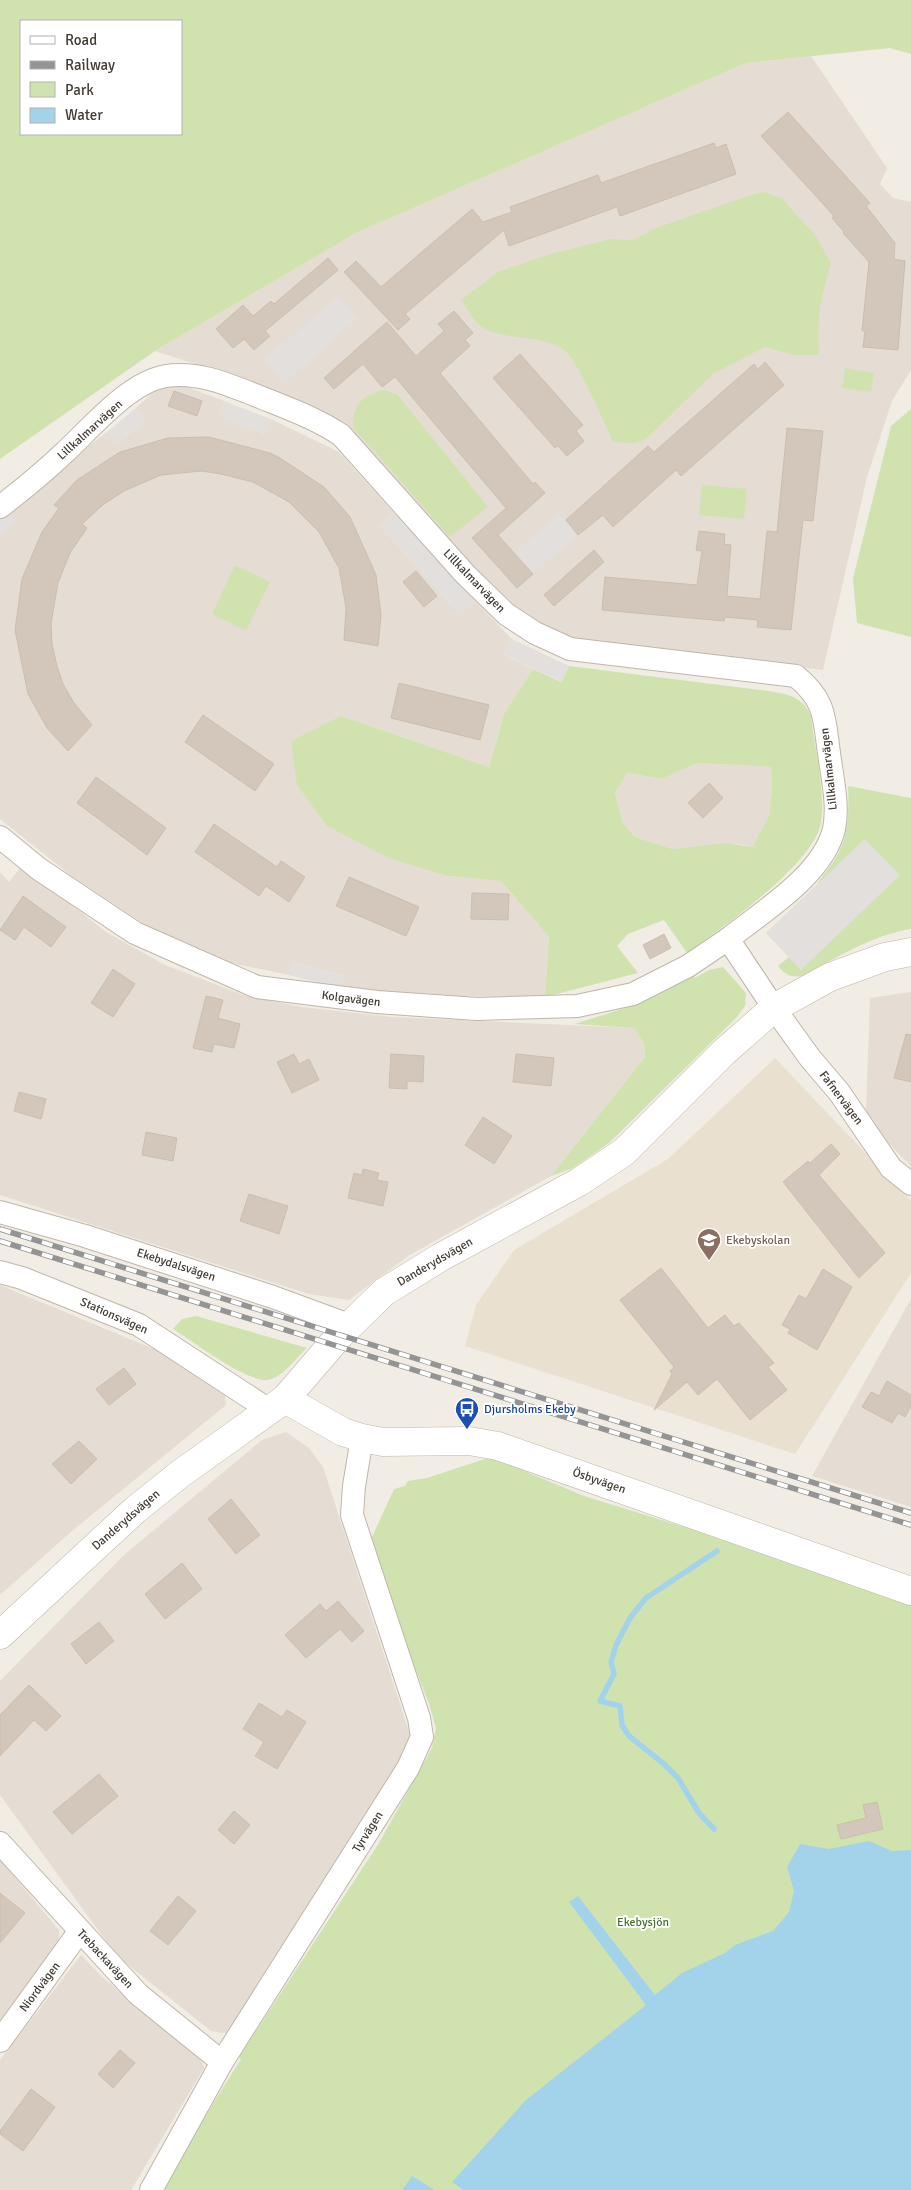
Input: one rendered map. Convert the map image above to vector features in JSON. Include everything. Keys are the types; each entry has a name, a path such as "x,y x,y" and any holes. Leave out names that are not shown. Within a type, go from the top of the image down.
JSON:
{"street":[{"name":"Lillkalmarvägen","path":"0,507 36,478 118,402 154,379 168,376 198,376 225,383 319,421 341,435 465,574 506,614 535,633 570,649 796,676 818,698 824,718 835,800 834,828 827,850 813,868 728,939"},
{"name":"Kolgavägen","path":"0,837 39,869 135,933 256,987 377,1002 477,1010 577,1006 633,994 688,966 728,939"},
{"path":"728,939 774,1008"},
{"name":"Danderydsvägen","path":"0,1635 135,1510 180,1474 277,1404 350,1325 384,1292 441,1257 579,1182 624,1152 724,1052 774,1008 830,977 885,957 911,952"},
{"name":"Fafnervägen","path":"774,1008 810,1058 839,1092 891,1168 911,1184"},
{"name":"Ekebydalsvägen","path":"0,1212 84,1236 264,1294 319,1312 350,1325"},
{"name":"Stationsvägen","path":"0,1272 22,1278 139,1325 277,1404"},
{"name":"Ösbyvägen","path":"277,1404 335,1429 362,1438 383,1442 469,1441 498,1446 911,1591"},
{"name":"Tyrvägen","path":"151,2190 222,2062 408,1768 422,1737 419,1718 352,1515 354,1486 362,1438"},
{"name":"Trebackavägen","path":"0,1843 138,1994 222,2062"},
{"name":"Niordvägen","path":"0,2041 80,1932"}],"shaded area":[{"path":"811,56 887,168 880,184 893,198 911,202 911,370 892,401 867,477 823,670 563,638 513,609 458,554 349,433 204,367 155,351 356,233 746,63"},
{"path":"338,296 358,319 284,383 264,360"},
{"path":"179,384 224,401 219,416 264,434 271,419 339,452 393,512 380,526 459,614 476,602 512,639 504,655 533,669 504,714 489,767 341,716 448,876 501,881 549,937 545,997 373,995 341,989 344,976 293,962 289,975 216,960 153,930 73,877 0,819 0,535 16,522 6,509 107,432 116,443 145,423 136,408 161,385"},
{"path":"224,401 271,419 265,434 219,417"},
{"path":"136,408 145,423 116,443 107,432"},
{"path":"6,509 17,522 0,535 0,514"},
{"path":"393,512 476,602 459,614 380,526"},
{"path":"560,513 578,535 533,574 514,552"},
{"path":"512,639 569,666 562,682 504,655"},
{"path":"697,763 771,767 772,789 769,815 752,847 739,844 673,849 635,837 623,823 615,793 627,773 662,779"},
{"path":"865,839 900,875 801,970 766,933"},
{"path":"22,866 106,932 165,965 246,996 302,1007 392,1017 634,1028 644,1043 645,1057 551,1176 408,1256 349,1300 309,1294 0,1195 0,872 9,882"},
{"path":"292,962 344,976 341,989 289,975"},
{"path":"911,992 911,1166 882,1137 866,1113 870,998"},
{"name":"Ekebyskolan","path":"775,1058 911,1201 911,1273 795,1454 465,1346 476,1305 514,1250 668,1159"},
{"path":"0,1285 168,1355 224,1388 226,1405 72,1531 0,1595"},
{"path":"911,1299 911,1507 812,1476"},
{"path":"286,1432 309,1448 323,1467 412,1741 231,2032 222,2033 211,2031 117,1956 0,1795 0,1681 124,1555 262,1440"},
{"path":"0,1860 59,1930 59,1942 0,2020"},
{"path":"81,1955 102,1977 199,2056 204,2068 131,2190 0,2190 0,2060"}],"green space":[{"path":"0,0 911,0 911,54 890,48 746,63 356,233 155,351 0,459"},
{"path":"764,192 781,198 815,235 831,263 820,309 818,330 819,355 793,355 765,347 713,374 646,439 635,443 613,442 583,378 570,356 564,350 544,341 498,334 488,330 476,322 461,300 498,272 551,254 611,239 633,240 656,228"},
{"path":"845,368 874,373 871,392 842,388"},
{"path":"383,390 397,394 488,507 450,537 353,427 354,413 360,402 364,398"},
{"path":"911,409 911,637 857,623 853,578 891,426"},
{"path":"702,485 747,489 744,519 699,515"},
{"path":"235,565 270,582 246,631 212,614"},
{"path":"569,666 769,691 794,698 804,704 811,716 821,785 822,811 821,822 815,839 802,857 785,875 765,894 687,953 664,920 628,934 617,946 638,973 545,997 549,937 501,881 448,876 388,858 327,826 297,785 291,741 341,716 489,767 504,714 533,669 561,682","holes":["697,763 771,767 772,789 769,815 752,847 726,843 673,849 635,837 623,823 615,793 627,773 662,779"]},
{"path":"848,786 911,798 911,929 882,936 802,976 791,976 778,966 789,957 801,970 865,839 817,885 840,851 846,833"},
{"path":"723,967 746,993 745,1006 737,1017 609,1143 573,1168 551,1176 645,1057 644,1043 634,1028 574,1024 651,998 693,974 695,978 709,970"},
{"path":"196,1316 307,1348 279,1375 268,1380 259,1379 234,1368 173,1329 182,1319"},
{"name":"Ekebysjön","path":"491,1457 584,1496 911,1597 911,2190 159,2190 241,2059 239,2057 379,1843 432,1748 436,1728 429,1704 368,1546 394,1489 405,1486 408,1481 427,1478"}],"water":[{"name":"Ekebysjön","path":"869,1841 892,1851 911,1850 911,2190 463,2190 452,2182 526,2100 646,2005 569,1902 578,1896 655,1995 682,1973 725,1953 735,1945 773,1931 789,1912 794,1891 787,1867 800,1844 829,1849"},
{"path":"412,2176 435,2190 402,2190"}],"building":[{"path":"788,112 870,203 866,206 895,243 894,259 905,261 898,350 863,347 865,331 862,331 869,262 843,233 832,218 834,216 761,136"},
{"path":"714,143 716,148 726,144 736,174 620,216 617,207 509,246 504,230 405,314 410,319 398,330 344,272 356,261 381,287 472,209 483,222 512,212 510,207 598,175 601,183"},
{"path":"328,258 338,270 265,331 270,336 254,350 244,339 233,348 216,329 243,305 253,316 271,301 274,304"},
{"path":"454,311 473,333 465,340 470,346 440,373 533,484 535,482 545,493 498,535 533,574 517,588 472,538 506,508 395,377 382,387 363,364 334,389 324,378 387,322 416,356 444,331 438,324"},
{"path":"520,354 583,425 576,431 584,441 567,456 558,446 555,448 493,378"},
{"path":"765,362 784,385 681,476 676,470 613,527 603,515 578,535 566,520 648,446 654,452 754,364 758,369"},
{"path":"174,391 202,401 197,416 168,406"},
{"path":"787,428 823,431 813,521 803,520 791,630 757,627 758,620 725,617 724,621 602,610 605,577 697,585 702,551 696,550 699,531 725,534 724,544 731,545 727,596 760,599 767,531 777,532"},
{"path":"209,437 270,453 280,458 324,487 350,517 376,575 381,615 378,646 344,640 346,608 339,568 319,532 289,502 253,482 221,474 201,471 161,475 124,491 104,504 82,524 87,528 70,553 58,583 51,623 52,644 57,666 63,684 74,703 92,725 68,751 47,728 28,694 15,630 22,579 42,532 59,508 54,505 77,480 120,452 168,438"},
{"path":"594,550 604,562 554,606 544,595"},
{"path":"416,571 437,596 424,607 403,582"},
{"path":"399,683 489,705 480,740 391,718"},
{"path":"203,715 274,764 255,791 185,742"},
{"path":"96,777 166,828 147,855 77,803"},
{"path":"709,783 723,798 703,818 688,803"},
{"path":"214,824 277,867 281,861 305,877 289,902 266,886 259,896 195,852"},
{"path":"349,877 419,907 406,936 336,906"},
{"path":"472,893 509,894 508,920 471,919"},
{"path":"23,896 66,927 51,947 24,927 15,940 0,930"},
{"path":"664,934 671,948 650,959 643,945"},
{"path":"113,969 135,984 113,1017 91,1003"},
{"path":"206,996 223,1000 218,1018 240,1024 234,1048 214,1044 212,1052 193,1048"},
{"path":"906,1034 911,1035 911,1082 894,1078"},
{"path":"294,1054 299,1064 309,1059 319,1080 292,1093 277,1062"},
{"path":"391,1054 424,1056 423,1082 407,1081 407,1089 389,1088"},
{"path":"516,1054 554,1058 551,1086 513,1082"},
{"path":"19,1092 46,1099 41,1119 14,1111"},
{"path":"483,1117 512,1136 494,1164 465,1145"},
{"path":"146,1132 177,1138 173,1161 142,1155"},
{"path":"831,1144 840,1154 819,1175 885,1253 859,1278 783,1182 808,1161 810,1163"},
{"path":"363,1169 379,1173 377,1180 388,1182 383,1206 348,1198 354,1173 362,1175"},
{"path":"249,1194 288,1206 279,1234 240,1221"},
{"path":"661,1268 708,1328 725,1315 734,1326 739,1323 774,1363 768,1367 787,1390 750,1420 717,1379 698,1395 687,1382 654,1410 672,1374 670,1371 674,1367 620,1300"},
{"path":"823,1269 852,1287 817,1350 788,1333 790,1329 782,1325 799,1295 806,1299"},
{"path":"124,1368 136,1384 109,1405 96,1389"},
{"path":"887,1381 911,1395 911,1406 905,1417 898,1413 892,1423 862,1407 871,1392 879,1396"},
{"path":"79,1441 97,1459 71,1484 52,1464"},
{"path":"231,1499 260,1535 236,1554 208,1519"},
{"path":"182,1563 202,1589 165,1619 145,1594"},
{"path":"338,1601 364,1631 352,1642 340,1629 306,1658 285,1635 320,1604 326,1611"},
{"path":"99,1622 114,1641 86,1664 71,1644"},
{"path":"29,1685 61,1716 46,1731 34,1720 0,1756 0,1715"},
{"path":"259,1703 282,1717 287,1710 306,1722 277,1769 255,1756 264,1742 243,1729"},
{"path":"99,1774 118,1796 72,1834 53,1812"},
{"path":"877,1802 883,1829 841,1839 837,1825 866,1818 863,1805"},
{"path":"234,1811 250,1825 234,1844 218,1830"},
{"path":"0,1893 25,1913 0,1943"},
{"path":"178,1896 196,1911 168,1945 150,1931"},
{"path":"120,2050 135,2063 113,2088 98,2074"},
{"path":"31,2089 55,2107 23,2151 0,2134 0,2131"}],"waterway":[{"path":"714,1829 699,1813 678,1778 664,1764 629,1736 622,1725 620,1706 600,1701 614,1674 611,1662 616,1645 630,1618 646,1598 717,1551"}],"railway":[{"path":"0,1229 911,1513"},
{"path":"0,1241 911,1525"}],"place":[{"name":"Ekebyskolan","path":"709,1261"},
{"name":"Djursholms Ekeby","path":"467,1430"}]}
